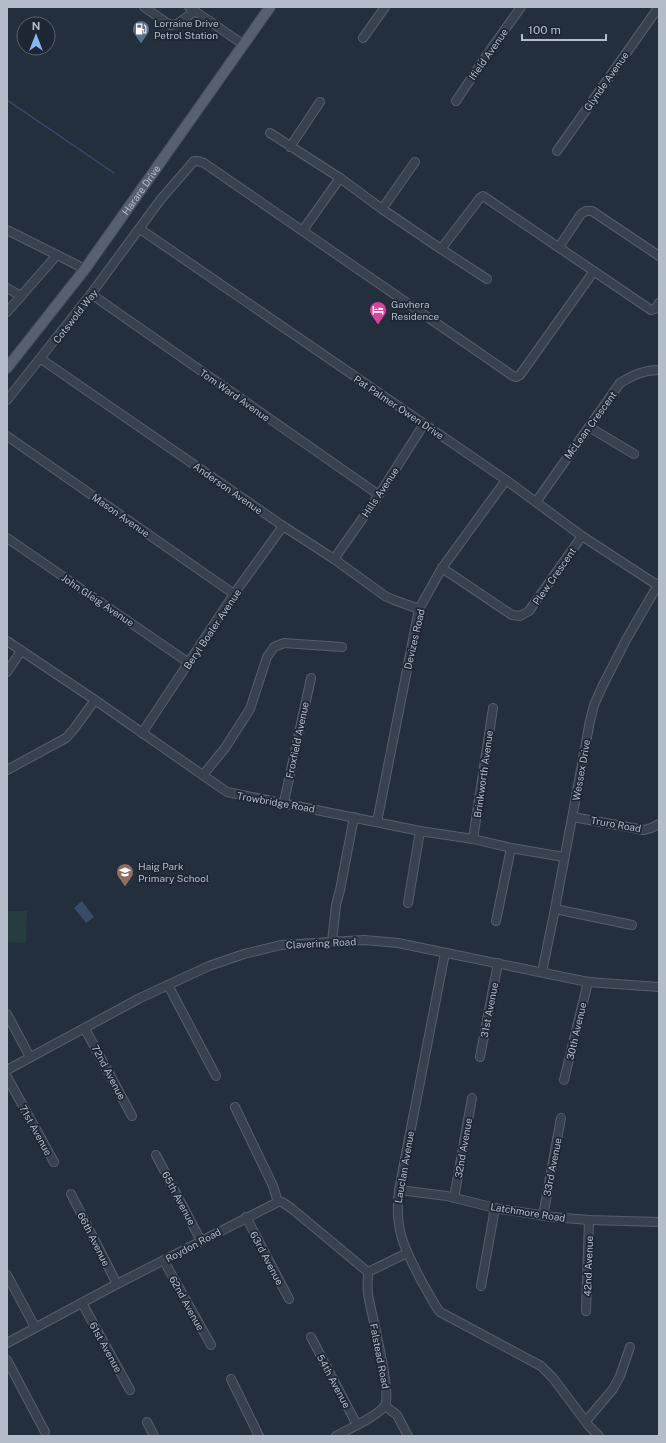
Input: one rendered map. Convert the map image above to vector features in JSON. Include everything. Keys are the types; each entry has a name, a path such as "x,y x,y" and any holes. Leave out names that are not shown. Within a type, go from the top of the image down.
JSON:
{"main road":[{"name":"Harare Drive","path":"7,368 85,270 270,7"}],"street":[{"path":"144,7 170,25 177,24 192,9 244,45"},
{"path":"362,38 384,7"},
{"name":"Ifield Avenue","path":"456,101 521,7"},
{"name":"Glynde Avenue","path":"557,152 655,10"},
{"path":"290,147 320,102"},
{"path":"270,133 340,178 382,209 487,278"},
{"name":"Cotswold Way","path":"7,400 41,359 175,182 194,161 204,163 303,230"},
{"path":"382,209 415,162"},
{"path":"340,178 303,230 513,376 520,375 594,271"},
{"path":"441,249 483,196 651,310 655,309 659,303"},
{"path":"559,247 581,214 586,211 592,211 659,256"},
{"name":"Pat Palmer Owen Drive","path":"140,229 506,480 582,536 658,584"},
{"path":"7,230 85,270"},
{"path":"7,312 57,255"},
{"path":"7,288 21,296"},
{"name":"Tom Ward Avenue","path":"91,294 379,495"},
{"name":"Anderson Avenue","path":"41,359 283,526 334,559 385,596 420,609"},
{"name":"McLean Crescent","path":"536,502 620,383 635,374 644,371 659,370"},
{"name":"Hills Avenue","path":"334,559 379,495 424,424"},
{"path":"590,427 634,454"},
{"name":"Mason Avenue","path":"7,436 234,594"},
{"name":"Devizes Road","path":"377,822 420,609 442,568 506,480"},
{"name":"Beryl Boaler Avenue","path":"142,733 234,594 283,526"},
{"name":"Plew Crescent","path":"442,568 512,615 520,616 529,611 582,536"},
{"name":"John Gleig Avenue","path":"7,538 189,663"},
{"name":"Wessex Drive","path":"542,972 594,705 626,640 658,584"},
{"name":"Trowbridge Road","path":"7,641 232,794 284,802 420,831 473,839 511,848 564,857"},
{"path":"203,775 225,748 250,710 267,657 274,647 284,643 342,647"},
{"path":"7,672 21,651"},
{"name":"Froxfield Avenue","path":"284,802 311,678"},
{"path":"7,770 66,738 95,700"},
{"name":"Brinkworth Avenue","path":"473,839 493,708"},
{"path":"332,942 336,906 340,894 354,817"},
{"name":"Truro Road","path":"573,817 644,830 659,824"},
{"path":"408,903 420,831"},
{"path":"496,921 511,848"},
{"path":"555,909 632,925"},
{"name":"Clavering Road","path":"7,1070 140,998 209,966 244,954 281,945 364,940 398,943 588,982 659,987"},
{"name":"Lauclan Avenue","path":"445,953 399,1190 397,1206 398,1219 407,1253 440,1312 541,1366 553,1378 599,1436"},
{"name":"31st Avenue","path":"480,1057 498,963"},
{"name":"30th Avenue","path":"564,1080 588,982"},
{"path":"168,985 216,1076"},
{"path":"7,1014 30,1057"},
{"name":"72nd Avenue","path":"85,1029 132,1116"},
{"name":"71st Avenue","path":"7,1077 54,1162"},
{"name":"32nd Avenue","path":"454,1198 472,1098"},
{"path":"235,1108 273,1186 278,1202 282,1202 291,1208 368,1272 407,1253"},
{"name":"33rd Avenue","path":"542,1216 561,1118"},
{"name":"65th Avenue","path":"156,1155 201,1241"},
{"name":"Latchmore Road","path":"399,1190 454,1198 494,1208 542,1216 589,1220 659,1222"},
{"name":"66th Avenue","path":"71,1194 117,1284"},
{"name":"Roydon Road","path":"7,1342 246,1217 278,1202"},
{"path":"480,1286 494,1208"},
{"name":"63rd Avenue","path":"246,1217 289,1299"},
{"name":"42nd Avenue","path":"586,1311 589,1220"},
{"name":"62nd Avenue","path":"164,1261 211,1345"},
{"name":"Falstead Road","path":"368,1272 368,1294 387,1386 385,1406"},
{"path":"7,1275 35,1327"},
{"name":"61st Avenue","path":"82,1303 130,1390"},
{"name":"54th Avenue","path":"311,1337 358,1425"},
{"path":"586,1421 614,1389 630,1347"},
{"path":"7,1360 45,1432"},
{"path":"231,1379 259,1436"},
{"path":"336,1436 358,1425 385,1406 397,1415 408,1436"},
{"path":"147,1422 154,1436"}],"green space":[{"path":"7,911 27,911 26,943 7,942"}],"water":[{"path":"82,901 94,917 86,923 74,908"}],"waterway":[{"path":"7,100 114,173"}],"place":[{"name":"Lorraine Drive Petrol Station","path":"141,44"},
{"name":"Gavhera Residence","path":"378,325"},
{"name":"Haig Park Primary School","path":"125,887"}]}
